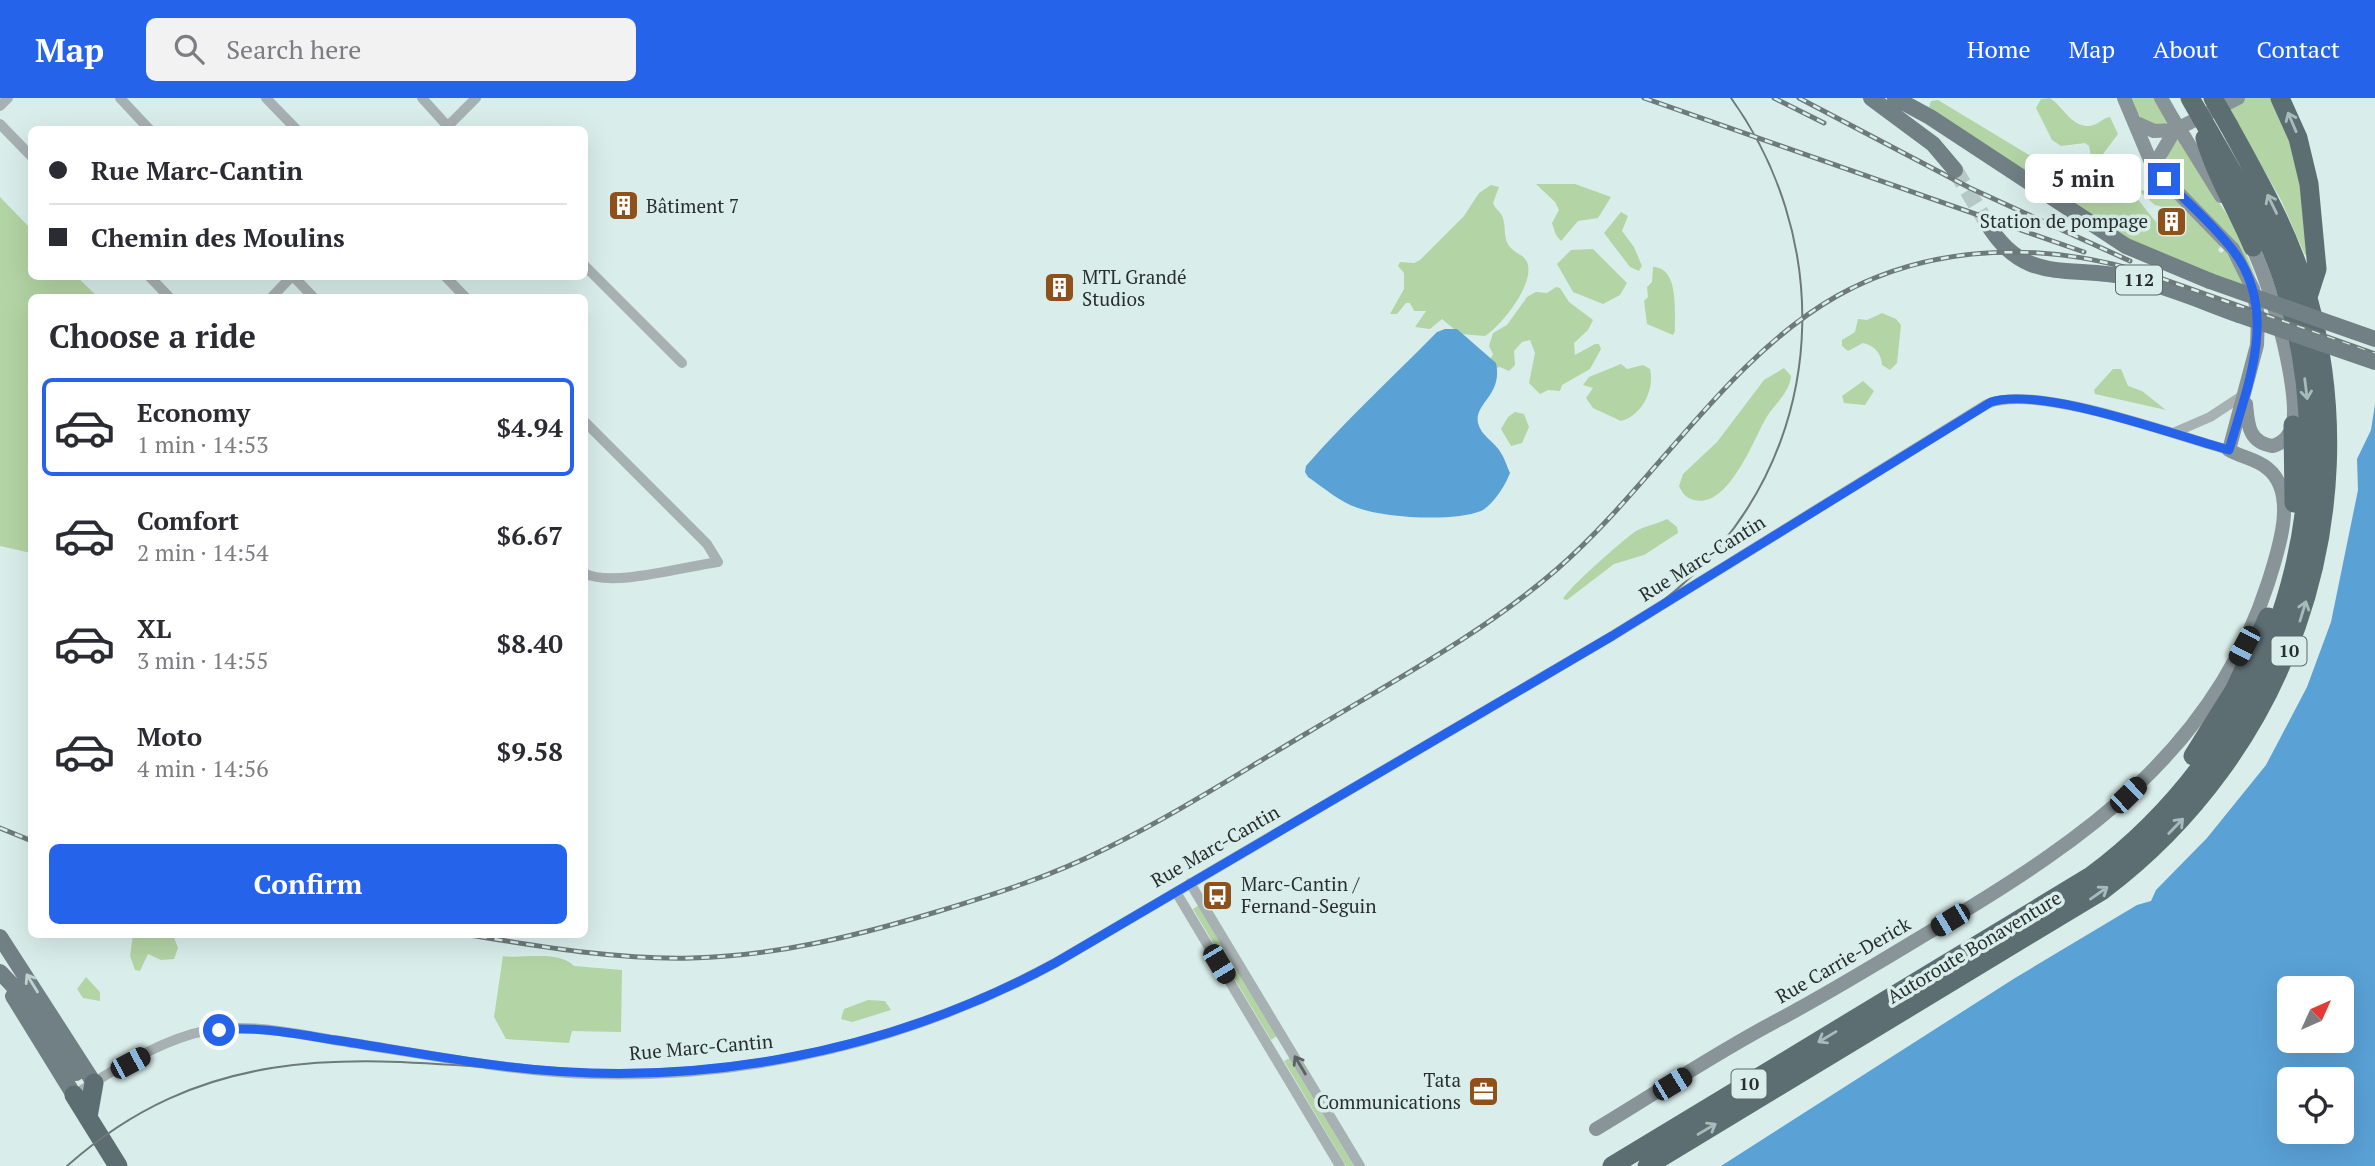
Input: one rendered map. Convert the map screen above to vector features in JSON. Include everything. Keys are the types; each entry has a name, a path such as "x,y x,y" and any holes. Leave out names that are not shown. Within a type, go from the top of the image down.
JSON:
{"highway":[{"name":"Autoroute Bonaventure","path":"1612,1166 2072,888 2111,860 2152,824 2185,788 2224,736 2254,682 2275,636 2301,541 2308,491 2310,442 2307,394 2297,329 2268,241 2215,134 2213,105 2190,98"},
{"path":"2280,98 2298,138 2309,184 2317,269 2308,297"},
{"name":"Autoroute Bonaventure","path":"1647,1166 2092,898 2167,835 2223,770 2257,717 2285,660 2305,604 2320,542 2328,472 2327,412 2318,338 2308,297 2271,202 2215,134"},
{"path":"2215,134 2213,165 2235,204 2253,247"},
{"path":"2072,888 2122,844 2164,796 2215,725 2250,660 2272,605 2290,532 2295,478 2293,425"},
{"path":"85,1089 88,1117 118,1166"}],"main road":[{"name":"112","path":"1888,102 1930,117 2126,246 2210,281 2375,339"},
{"name":"112","path":"1888,102 1941,144 1959,172"},
{"name":"112","path":"1991,224 2007,251 2021,262 2133,278 2375,362"},
{"path":"0,937 85,1089"},
{"path":"0,973 85,1089"}],"street":[{"path":"0,106 8,98"},
{"path":"120,98 146,126"},
{"path":"266,98 293,126"},
{"path":"422,98 446,126"},
{"path":"450,126 476,98"},
{"path":"2124,98 2153,167 2233,249 2251,282 2259,332 2229,450"},
{"path":"2161,98 2177,129 2253,247 2282,337 2293,425 2280,444 2269,446 2258,441 2249,431 2245,394"},
{"path":"2153,167 2177,129 2213,105 2238,98"},
{"path":"2134,122 2154,131 2177,129"},
{"path":"0,124 28,152"},
{"path":"588,269 682,363"},
{"path":"153,280 166,294"},
{"path":"275,294 289,280"},
{"path":"297,280 310,294"},
{"path":"449,280 462,294"},
{"path":"2173,433 2210,417 2245,394"},
{"name":"Rue Marc-Cantin","path":"85,1089 178,1039 240,1028 568,1073 683,1072 775,1061 881,1036 970,1005 1049,967 1612,636 1987,404 2012,398 2036,399 2173,433 2229,450 2268,468 2283,496"},
{"path":"588,425 707,544 718,562 618,577 588,575"},
{"name":"Rue Carrie-Derick","path":"1596,1129 2006,886 2061,851 2121,802 2188,732 2228,676 2244,646 2274,563 2282,521 2283,496"},
{"path":"1191,883 1360,1166"},
{"path":"1176,892 1340,1166"}],"green space":[{"path":"2050,98 2080,125 2094,125 2110,117 2118,134 2100,158 2091,156 2089,146 2085,143 2061,146 2052,140 2036,108 2041,99"},
{"path":"2129,98 2155,98 2169,123 2155,125 2144,120"},
{"path":"2244,98 2275,98 2294,141 2311,254 2305,255 2281,200 2230,110"},
{"path":"1938,100 2092,193 2111,196 2131,191 2156,222 2158,212 2167,211 2161,222 2177,230 2181,222 2175,216 2178,211 2155,205 2139,191 2163,187 2221,246 2218,250 2221,253 2225,250 2248,290 2137,245 1929,107 1931,101"},
{"path":"2178,139 2235,227 2256,277 2234,240 2167,169 2167,154"},
{"path":"1536,184 1575,184 1611,197 1598,218 1578,221 1561,241 1552,223 1559,210 1555,202"},
{"path":"1491,185 1499,187 1493,203 1501,214 1506,241 1527,262 1528,271 1522,292 1508,314 1485,336 1460,334 1442,319 1430,329 1415,327 1426,311 1414,311 1410,303 1406,303 1397,314 1390,314 1404,289 1404,273 1398,266 1400,262 1414,263 1420,260 1464,216 1479,193"},
{"path":"0,197 28,226 28,280 80,280 95,294 28,294 28,552 0,546"},
{"path":"1621,212 1628,216 1622,231 1634,247 1642,266 1639,271 1630,267 1604,233"},
{"path":"1593,249 1627,283 1620,295 1603,304 1573,292 1557,264 1571,250"},
{"path":"1653,267 1662,269 1672,283 1675,303 1673,335 1647,324 1644,301 1648,297 1647,287 1652,282"},
{"path":"1556,287 1560,288 1569,302 1593,320 1588,330 1574,343 1575,355 1595,344 1599,344 1601,349 1590,369 1562,385 1560,391 1548,390 1540,394 1529,383 1535,353 1530,340 1522,342 1514,351 1515,365 1509,371 1496,368 1490,360 1493,354 1489,346 1493,333 1507,325 1527,297 1536,292 1547,293"},
{"path":"1882,313 1896,319 1901,325 1897,363 1890,370 1882,365 1879,354 1871,346 1863,343 1848,351 1842,346 1842,340 1855,332 1858,319 1867,320"},
{"path":"1621,364 1627,369 1643,365 1650,369 1651,385 1641,408 1621,421 1593,408 1586,398 1593,388 1583,385 1589,377"},
{"path":"1784,368 1791,376 1788,387 1766,418 1738,471 1718,494 1706,500 1687,497 1679,486 1683,474 1717,442 1764,380"},
{"path":"2113,369 2121,369 2128,386 2142,391 2166,410 2095,394 2094,390"},
{"path":"1863,381 1874,391 1865,405 1844,403 1842,396"},
{"path":"1515,412 1524,414 1529,427 1522,443 1511,446 1501,429 1508,417"},
{"path":"1667,519 1677,527 1678,533 1644,555 1614,564 1567,600 1563,599 1585,575 1629,536"},
{"path":"1199,905 1277,1036 1271,1040 1193,909"},
{"path":"133,938 174,938 178,948 174,959 161,960 148,954 140,971 135,970 130,956"},
{"path":"503,956 559,958 574,966 622,970 621,1032 572,1031 569,1043 506,1039 494,1017"},
{"path":"86,977 100,992 100,1001 83,998 77,989"},
{"path":"868,1000 885,1001 891,1010 852,1022 841,1019 844,1009"},
{"path":"1290,1058 1354,1166 1346,1166 1284,1061"}],"water":[{"path":"1457,329 1496,363 1496,383 1480,410 1478,423 1482,432 1501,453 1510,473 1490,504 1481,511 1454,517 1385,514 1351,505 1308,477 1306,466 1437,332"},
{"path":"2375,404 2375,1166 1721,1166 2015,978 2137,905 2151,901 2156,890 2207,838 2266,765 2307,687 2331,622 2358,490 2357,459 2371,430"}],"tunnel":[{"path":"1955,170 1987,223"}],"tram line":[{"path":"67,1166 138,1115 209,1083 282,1067 356,1061 589,1073 670,1073 775,1062 825,1052 925,1023 1021,983 1068,959 1592,651 1675,591 1719,547 1755,496 1780,441 1796,384 1802,325 1799,265 1785,207 1763,151 1731,98"}],"railway":[{"path":"1644,98 2084,252"},
{"path":"1774,98 1824,123"},
{"path":"1799,98 1970,188 2130,261"},
{"path":"490,938 634,957 692,958 754,953 816,943 876,929 1044,876 1107,848 1183,807 1435,657 1497,616 1556,570 1591,537 1691,425 1760,353 1797,322 1837,296 1874,278 1913,265 1993,253 2074,257 2154,276"},
{"path":"2146,273 2375,354"},
{"path":"0,828 28,839"}],"place":[{"name":"Bâtiment 7","path":"623,206"},
{"name":"Station de pompage","path":"2171,221"},
{"name":"MTL Grandé Studios","path":"1059,288"},
{"name":"Marc-Cantin / Fernand-Seguin","path":"1218,895"},
{"name":"Tata Communications","path":"1484,1091"}],"route":[{"path":"219,1030 249,1028 277,1031 514,1068 637,1074 729,1068 843,1047 970,1005 1014,985 1096,940 1553,671 1991,402 2012,398 2049,401 2229,450 2259,332 2253,289 2249,276 2233,249 2164,179"}]}
